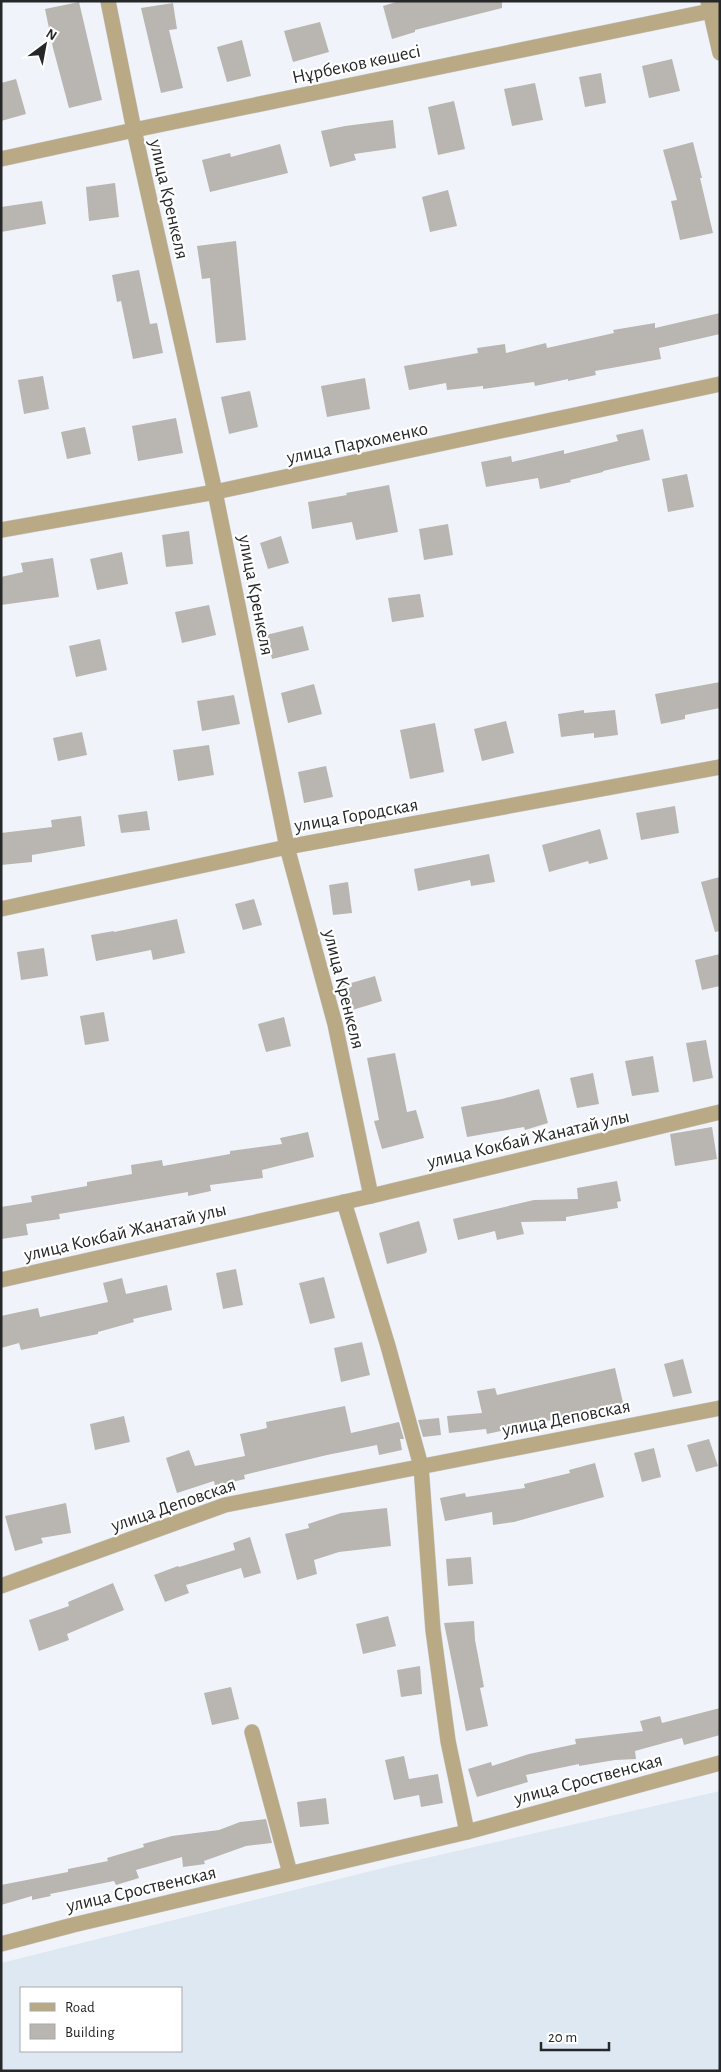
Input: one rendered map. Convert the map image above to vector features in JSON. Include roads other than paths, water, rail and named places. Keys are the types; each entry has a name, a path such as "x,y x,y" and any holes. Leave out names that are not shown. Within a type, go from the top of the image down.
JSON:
{"street":[{"name":"улица Кренкеля","path":"108,1 134,130 215,492 287,847 335,1024 371,1196"},
{"name":"Нұрбеков көшесі","path":"1,159 713,7"},
{"path":"713,7 720,53"},
{"name":"улица Пархоменко","path":"1,530 215,492 720,384"},
{"name":"улица Городская","path":"1,909 287,847 720,767"},
{"name":"улица Кокбай Жанатай улы","path":"1,1280 371,1196 720,1112"},
{"path":"344,1202 388,1346 421,1466 433,1630 448,1741 467,1832"},
{"name":"улица Деповская","path":"1,1586 225,1505 720,1408"},
{"path":"252,1732 290,1873"},
{"name":"улица Сроственская","path":"1,1944 73,1925 467,1832 720,1763"}]}
